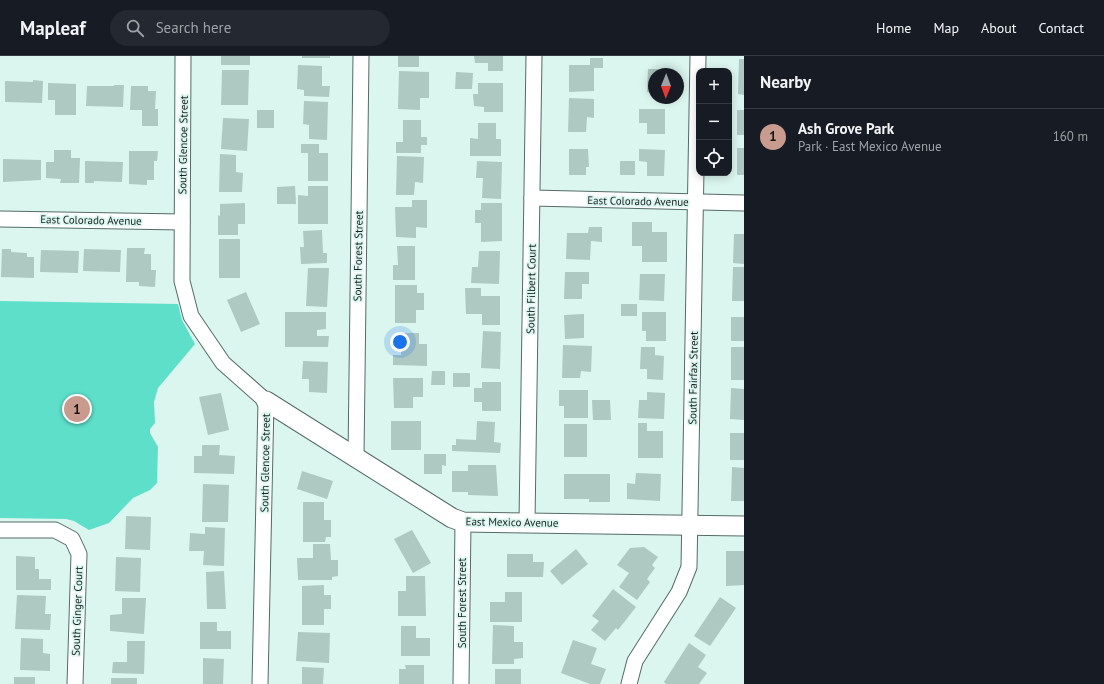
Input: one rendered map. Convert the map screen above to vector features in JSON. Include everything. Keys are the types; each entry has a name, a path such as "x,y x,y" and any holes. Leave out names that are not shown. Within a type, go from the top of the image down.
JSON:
{"street":[{"name":"South Glencoe Street","path":"183,56 182,281 191,316 223,363 266,401 260,684"},
{"name":"South Forest Street","path":"356,457 361,56"},
{"name":"South Filbert Court","path":"527,522 534,56"},
{"name":"South Fairfax Street","path":"629,684 635,661 679,592 689,567 697,202 698,56"},
{"name":"East Colorado Avenue","path":"532,198 744,203"},
{"name":"East Colorado Avenue","path":"0,219 182,222"},
{"name":"East Mexico Avenue","path":"266,401 452,518 463,522 744,526"},
{"name":"South Forest Street","path":"462,684 463,522"},
{"name":"South Ginger Court","path":"0,530 56,530 72,539 78,554 75,684"}],"green space":[{"path":"0,301 178,304 182,320 195,344 158,388 154,402 155,423 150,429 150,433 158,447 157,483 150,490 133,498 109,523 89,530 74,521 66,519 0,518"}],"building":[{"path":"221,56 250,56 250,65 221,65"},
{"path":"302,56 330,56 330,58 302,58"},
{"path":"398,56 419,56 419,67 398,67"},
{"path":"474,56 503,56 503,71 488,71 488,63 475,63"},
{"path":"590,58 603,58 603,68 594,68 594,91 569,92 569,65 590,65"},
{"path":"739,59 744,59 744,95 738,94"},
{"path":"298,65 322,66 322,86 330,86 329,97 304,96 304,90 297,89"},
{"path":"648,69 648,92 647,92"},
{"path":"222,70 249,70 248,105 221,105"},
{"path":"399,71 429,72 429,98 420,98 420,110 398,109"},
{"path":"456,72 473,73 472,89 455,89"},
{"path":"33,80 43,81 42,103 5,102 5,81 33,82"},
{"path":"48,83 76,84 76,115 55,115 55,100 48,100"},
{"path":"478,83 503,83 503,112 484,112 484,107 474,106 473,94 478,94"},
{"path":"124,85 123,107 86,106 87,86"},
{"path":"131,86 148,86 148,91 156,91 155,109 158,109 158,126 142,126 142,110 130,110"},
{"path":"569,98 594,99 594,118 587,117 586,132 568,132"},
{"path":"304,101 328,102 327,140 309,139 309,125 303,124"},
{"path":"639,109 665,109 665,134 647,134 647,123 639,123"},
{"path":"257,110 274,110 274,128 257,128"},
{"path":"737,110 744,110 744,135 737,135"},
{"path":"223,118 249,119 247,151 221,149"},
{"path":"403,120 421,120 421,137 427,137 427,145 421,145 421,153 396,153 396,142 403,142"},
{"path":"478,123 496,123 496,139 501,139 501,156 470,156 470,138 478,139"},
{"path":"301,144 319,144 319,153 328,153 328,181 308,181 308,153 301,153"},
{"path":"737,148 744,148 744,175 737,175"},
{"path":"569,149 588,149 589,167 586,167 586,175 569,175"},
{"path":"639,149 665,150 664,176 647,176 647,162 639,161"},
{"path":"54,150 71,150 71,158 80,158 79,183 60,183 61,179 46,178 46,162 54,162"},
{"path":"129,151 158,151 157,161 154,161 154,180 147,180 147,185 129,184"},
{"path":"220,154 236,155 236,172 243,173 242,192 219,192"},
{"path":"397,156 424,157 423,183 415,182 414,195 396,195"},
{"path":"3,159 41,160 41,180 3,182"},
{"path":"85,161 123,162 122,182 94,181 94,183 85,183"},
{"path":"477,161 502,162 501,199 482,198 483,178 476,178"},
{"path":"620,161 635,161 635,175 620,175"},
{"path":"295,186 296,204 277,204 277,187"},
{"path":"308,186 328,186 328,224 298,224 298,195 308,196"},
{"path":"412,200 427,200 427,228 416,227 416,238 396,237 395,207 412,207"},
{"path":"245,203 245,224 238,224 238,235 218,235 218,215 220,216 220,204"},
{"path":"481,203 502,203 502,241 481,242 481,223 475,223 475,210 481,210"},
{"path":"632,222 652,222 652,232 667,232 667,262 642,262 642,246 632,246"},
{"path":"589,227 602,227 602,242 591,241 590,260 566,259 567,233 588,233"},
{"path":"322,230 323,253 327,253 327,263 301,264 300,247 304,247 303,231"},
{"path":"734,234 744,234 744,264 733,263"},
{"path":"219,239 240,239 240,278 219,278"},
{"path":"397,246 415,246 415,280 393,280 393,265 398,265"},
{"path":"127,248 145,248 144,254 151,254 151,270 156,270 155,287 139,286 139,282 126,282"},
{"path":"2,249 11,249 11,252 27,253 27,257 34,257 34,278 1,277"},
{"path":"84,249 121,250 120,272 83,271"},
{"path":"41,250 79,251 78,273 40,272"},
{"path":"479,251 500,251 499,284 471,283 472,267 478,267"},
{"path":"733,267 744,267 744,301 732,301"},
{"path":"308,268 329,268 327,307 306,306"},
{"path":"565,272 589,272 589,284 582,284 582,299 564,299"},
{"path":"640,274 665,274 664,301 639,300"},
{"path":"395,285 417,285 417,293 424,293 424,310 416,310 416,323 395,323"},
{"path":"465,288 481,288 481,296 500,296 500,325 482,325 482,314 466,314"},
{"path":"246,292 260,324 241,332 227,300"},
{"path":"621,304 637,304 637,316 621,316"},
{"path":"285,312 326,312 326,329 317,330 317,336 329,336 328,347 285,347"},
{"path":"642,312 666,312 666,341 646,341 646,331 642,331"},
{"path":"584,314 584,338 565,339 564,315"},
{"path":"731,317 744,317 744,341 731,341"},
{"path":"483,331 501,332 500,369 481,368"},
{"path":"401,333 419,333 419,344 427,344 427,366 393,365 393,355 401,355"},
{"path":"563,345 592,346 591,372 581,371 580,378 562,378"},
{"path":"641,347 655,347 655,355 664,356 663,380 647,379 647,369 640,369"},
{"path":"731,347 744,347 744,380 731,380"},
{"path":"303,361 328,362 327,393 309,392 309,379 302,379"},
{"path":"432,371 445,371 445,385 431,385"},
{"path":"453,373 470,373 470,387 453,387"},
{"path":"393,378 423,378 423,397 413,397 413,408 394,408"},
{"path":"482,382 501,382 501,411 482,411 482,402 474,402 474,388 482,388"},
{"path":"731,388 744,389 744,420 730,419"},
{"path":"559,390 588,390 588,418 564,418 564,406 559,406"},
{"path":"647,392 665,393 664,419 638,418 639,400 647,400"},
{"path":"221,393 229,430 208,435 199,397"},
{"path":"592,400 610,400 611,420 593,420"},
{"path":"391,421 421,421 421,450 391,450"},
{"path":"477,421 495,422 494,442 501,443 500,453 452,451 452,445 456,445 456,439 476,440"},
{"path":"638,423 647,423 647,431 663,431 663,458 638,458"},
{"path":"564,424 587,424 587,457 564,457"},
{"path":"730,433 744,433 744,460 730,460"},
{"path":"202,445 220,445 219,455 235,456 234,474 194,473 194,456 202,456"},
{"path":"424,454 446,454 446,466 442,465 442,474 424,474"},
{"path":"468,465 496,465 498,496 468,495 468,492 452,492 452,471 468,471"},
{"path":"732,467 744,468 744,501 731,501"},
{"path":"302,471 333,481 327,499 297,489"},
{"path":"636,473 661,474 660,501 627,499 627,483 635,484"},
{"path":"564,474 610,474 610,502 589,502 589,499 564,499"},
{"path":"203,484 229,485 228,522 202,522"},
{"path":"303,502 324,502 324,520 331,520 331,537 326,537 325,542 303,542"},
{"path":"126,516 151,517 150,550 125,549"},
{"path":"205,527 225,528 224,566 203,565 204,551 189,551 190,533 205,534"},
{"path":"412,530 431,563 413,573 394,539"},
{"path":"313,544 330,544 331,560 338,560 338,576 332,577 332,580 298,580 297,558 313,558"},
{"path":"644,547 658,557 652,565 655,568 647,579 650,582 637,600 619,587 629,573 617,565 630,548"},
{"path":"576,549 588,564 562,585 550,571"},
{"path":"726,551 744,551 744,585 726,586"},
{"path":"507,554 533,554 533,562 544,562 543,577 507,577"},
{"path":"16,556 35,557 35,569 39,569 39,579 51,579 51,590 16,590"},
{"path":"116,557 141,558 140,592 115,591"},
{"path":"224,571 226,609 207,609 206,572"},
{"path":"406,576 425,576 426,616 398,616 398,591 406,591"},
{"path":"324,585 324,595 331,595 331,609 324,609 324,625 302,625 302,586"},
{"path":"613,589 636,607 618,630 616,628 605,641 591,630 599,621 592,616"},
{"path":"505,592 522,592 522,622 490,622 490,602 505,602"},
{"path":"17,595 46,596 45,614 51,614 50,630 15,629"},
{"path":"720,597 736,608 710,646 694,636"},
{"path":"122,598 146,598 144,634 110,631 110,615 122,614"},
{"path":"200,622 217,622 217,631 231,631 231,649 200,649"},
{"path":"493,625 514,626 514,642 523,642 523,658 514,659 514,664 492,664"},
{"path":"401,626 416,626 416,638 430,638 430,656 401,656"},
{"path":"298,632 330,633 329,663 296,661"},
{"path":"21,638 43,639 43,653 50,654 50,671 20,670"},
{"path":"573,640 597,648 591,664 606,669 600,684 590,684 561,673"},
{"path":"127,641 145,641 144,674 112,673 113,662 127,662"},
{"path":"689,643 706,655 698,667 707,673 699,684 666,684 664,682"},
{"path":"203,658 224,659 223,684 203,684"},
{"path":"405,665 424,665 424,684 399,684 399,669 406,669"},
{"path":"302,667 324,668 323,684 302,684"},
{"path":"495,669 521,669 521,684 495,684"},
{"path":"14,677 35,677 35,684 14,684"},
{"path":"111,678 137,678 137,684 111,684"}],"place":[{"name":"Ash Grove Park","path":"77,409"}]}
